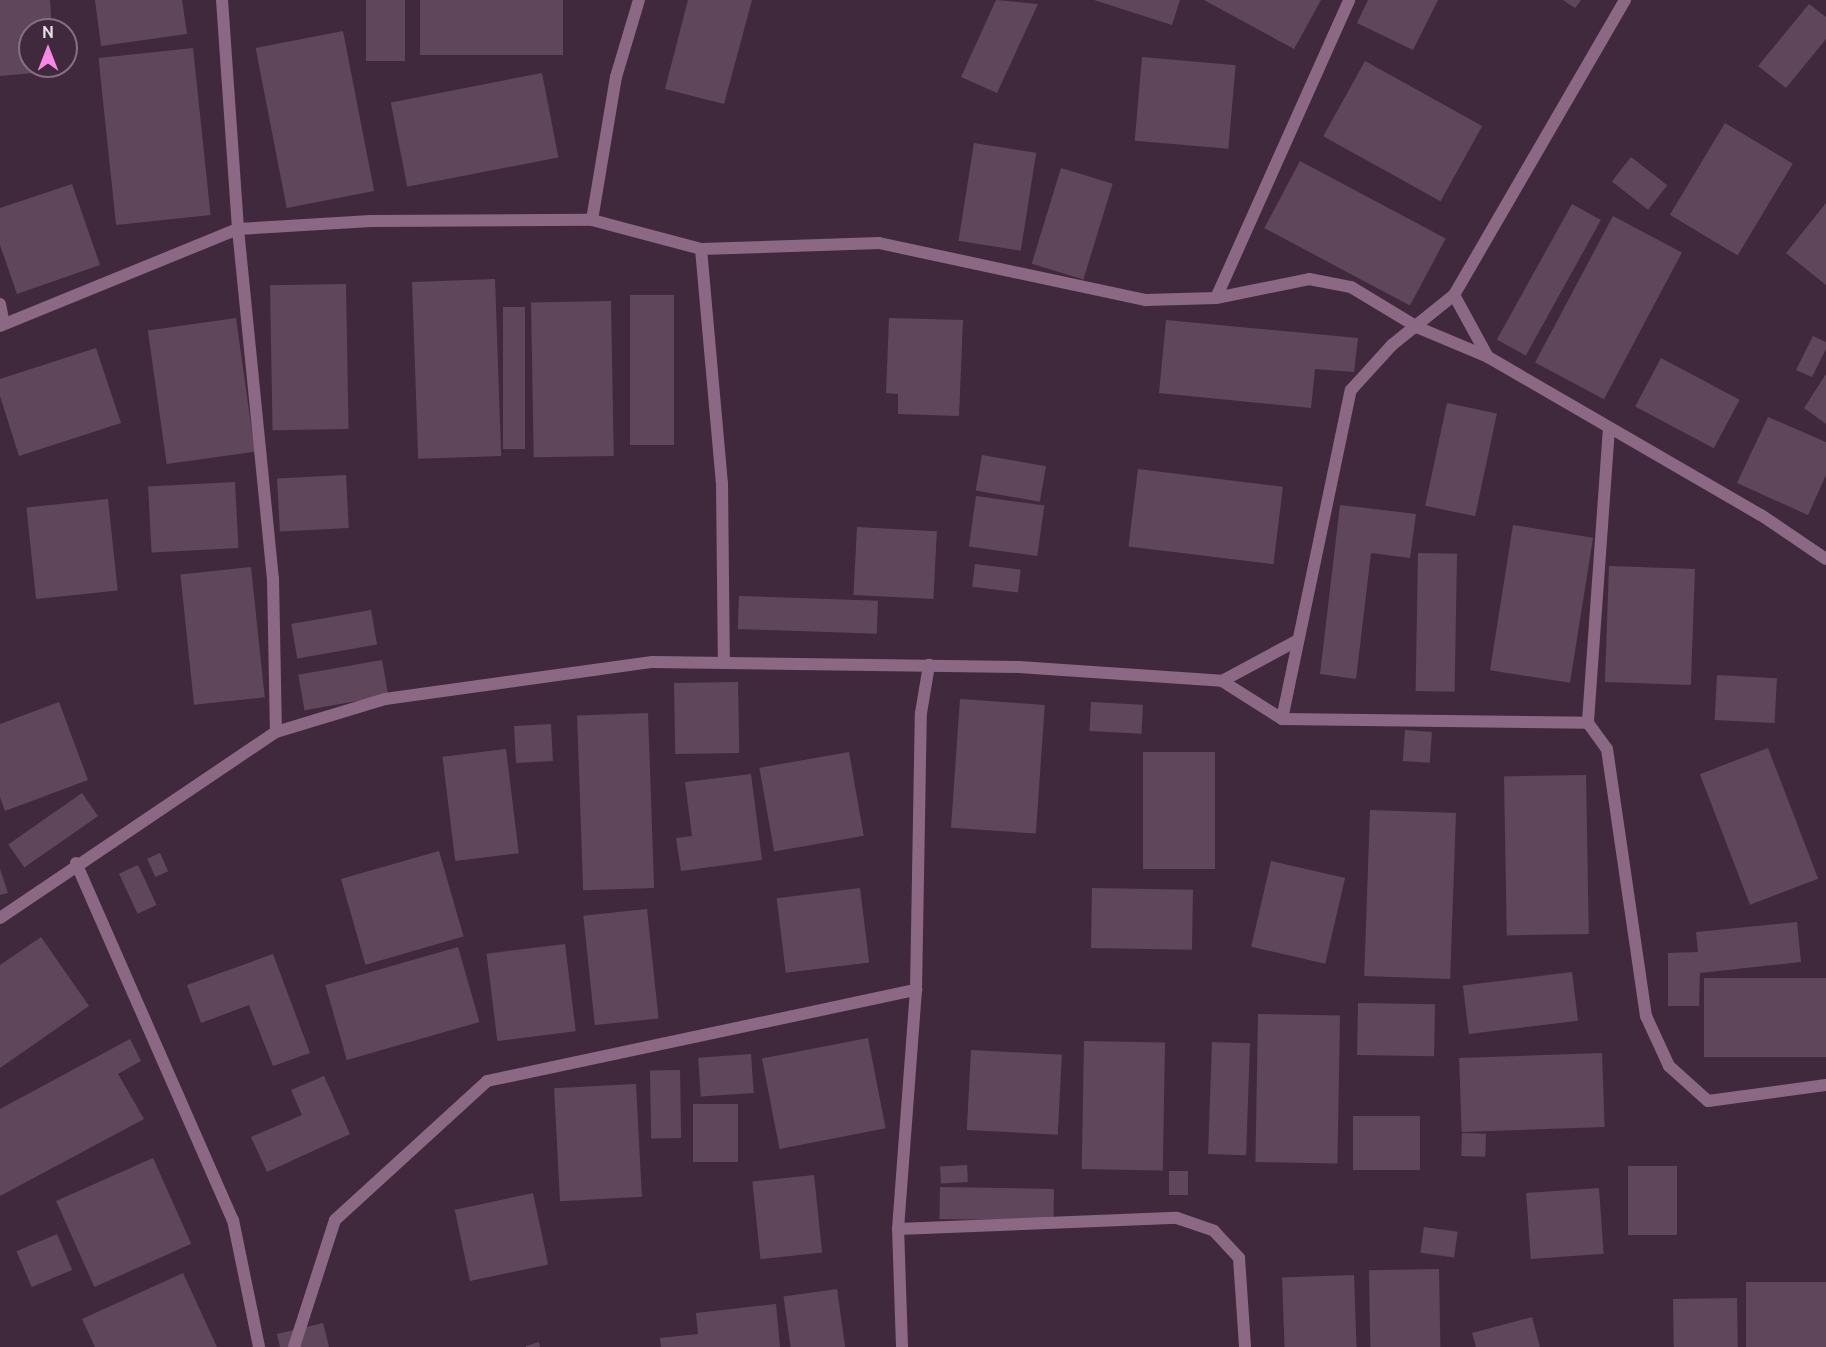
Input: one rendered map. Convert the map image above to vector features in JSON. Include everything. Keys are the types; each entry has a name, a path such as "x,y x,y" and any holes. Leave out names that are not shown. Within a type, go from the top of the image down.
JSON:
{"street":[{"path":"222,0 238,229 273,578 276,732"},
{"path":"592,220 616,77 639,0"},
{"path":"1216,298 1349,0"},
{"path":"1282,719 1351,390 1392,345 1419,328 1454,295 1625,0"},
{"path":"0,304 2,325 238,229 371,221 592,220 700,249 879,243 1146,300 1216,298 1310,279 1351,288 1419,328 1488,357 1826,559"},
{"path":"700,249 722,483 724,662"},
{"path":"1454,295 1488,357"},
{"path":"1609,428 1588,723 1607,749 1646,1016 1669,1066 1708,1101 1826,1084"},
{"path":"1222,681 1298,640"},
{"path":"0,918 76,863 276,732 385,699 652,662 929,665 1222,681 1282,719 1588,723"},
{"path":"902,1347 898,1229 916,990 921,713 929,665"},
{"path":"76,863 233,1220 259,1347"},
{"path":"294,1347 335,1220 488,1082 916,990"},
{"path":"898,1229 1177,1218 1214,1231 1239,1258 1245,1347"}],"building":[{"path":"0,0 50,0 51,18 18,18 18,74 0,76"},
{"path":"95,0 182,0 187,34 101,46"},
{"path":"366,0 405,0 405,61 366,61"},
{"path":"420,0 563,0 563,55 420,55"},
{"path":"688,0 752,0 724,104 665,89"},
{"path":"996,0 1038,4 997,93 961,77"},
{"path":"1094,0 1180,0 1172,25"},
{"path":"1204,0 1321,0 1294,49"},
{"path":"1368,0 1438,0 1413,50 1357,23"},
{"path":"1563,0 1581,0 1575,8"},
{"path":"1809,4 1826,17 1826,39 1786,88 1758,66"},
{"path":"343,31 374,191 287,208 256,48"},
{"path":"193,48 211,215 116,225 99,58"},
{"path":"1142,57 1236,65 1228,149 1135,141"},
{"path":"1365,61 1482,126 1441,201 1323,136"},
{"path":"542,73 558,157 407,187 391,102"},
{"path":"1725,123 1793,164 1738,255 1670,215"},
{"path":"974,143 1036,153 1021,251 959,241"},
{"path":"1631,157 1667,185 1648,210 1612,181"},
{"path":"1300,161 1446,238 1410,306 1264,228"},
{"path":"1061,168 1113,184 1083,279 1032,264"},
{"path":"72,184 100,265 17,294 0,245 0,208"},
{"path":"1826,203 1826,285 1786,253"},
{"path":"1572,204 1601,220 1526,356 1497,340"},
{"path":"1613,216 1682,253 1604,399 1535,363"},
{"path":"495,279 501,456 418,459 412,282"},
{"path":"346,284 349,429 273,430 270,285"},
{"path":"630,295 674,295 674,445 630,445"},
{"path":"611,301 614,456 534,457 531,302"},
{"path":"503,307 525,307 525,449 503,449"},
{"path":"236,318 255,452 167,464 148,330"},
{"path":"889,318 963,320 959,416 898,414 898,394 886,393"},
{"path":"1166,320 1358,338 1354,372 1315,369 1311,408 1159,393"},
{"path":"1813,336 1826,342 1826,349 1812,377 1796,370"},
{"path":"96,348 121,423 19,456 0,396 0,379"},
{"path":"1661,358 1740,400 1714,448 1635,407"},
{"path":"1826,374 1826,424 1804,408"},
{"path":"1447,403 1497,414 1475,516 1425,506"},
{"path":"1768,417 1826,442 1826,475 1808,515 1737,483"},
{"path":"982,455 1046,466 1040,502 976,490"},
{"path":"1138,469 1283,487 1273,564 1128,546"},
{"path":"346,475 349,528 280,532 277,479"},
{"path":"235,482 238,548 152,552 148,487"},
{"path":"976,496 1044,506 1037,556 969,547"},
{"path":"108,499 118,590 36,599 26,508"},
{"path":"1340,505 1416,514 1410,558 1371,553 1356,679 1320,674"},
{"path":"1513,525 1593,538 1570,683 1490,670"},
{"path":"857,527 937,531 933,599 853,595"},
{"path":"1418,553 1457,554 1455,692 1416,691"},
{"path":"975,564 1021,570 1018,592 972,587"},
{"path":"1609,566 1695,569 1691,685 1605,682"},
{"path":"251,567 265,697 194,705 180,574"},
{"path":"739,596 878,601 877,634 738,629"},
{"path":"371,610 377,644 297,659 291,624"},
{"path":"382,660 388,695 305,710 298,675"},
{"path":"1717,675 1777,678 1775,723 1715,720"},
{"path":"738,682 739,753 675,754 674,683"},
{"path":"960,699 1045,705 1036,834 951,828"},
{"path":"59,702 88,780 5,811 0,797 0,724"},
{"path":"1091,702 1143,705 1141,734 1089,731"},
{"path":"648,713 654,888 583,890 577,715"},
{"path":"551,724 553,761 516,763 514,726"},
{"path":"1405,730 1432,732 1430,763 1403,761"},
{"path":"1768,748 1818,879 1750,905 1700,774"},
{"path":"506,749 519,853 455,861 442,757"},
{"path":"849,752 864,836 774,852 759,768"},
{"path":"1143,752 1215,752 1215,869 1143,869"},
{"path":"751,774 762,860 681,871 676,838 692,836 685,782"},
{"path":"1586,775 1589,934 1507,935 1504,776"},
{"path":"82,793 98,816 24,868 8,845"},
{"path":"1370,810 1456,813 1450,979 1364,976"},
{"path":"439,851 464,937 365,965 341,879"},
{"path":"160,853 168,871 155,877 147,859"},
{"path":"1271,861 1345,878 1325,964 1251,947"},
{"path":"138,865 157,905 138,914 119,874"},
{"path":"0,869 8,893 0,895"},
{"path":"860,888 869,962 786,973 777,898"},
{"path":"1092,888 1193,890 1192,950 1091,948"},
{"path":"647,909 658,1018 595,1025 583,916"},
{"path":"1797,922 1801,962 1700,973 1699,1006 1668,1006 1668,953 1698,952 1696,932"},
{"path":"41,937 89,1006 0,1068 0,965"},
{"path":"565,944 576,1031 497,1041 487,954"},
{"path":"458,947 479,1022 347,1060 325,985"},
{"path":"273,954 310,1053 273,1066 249,1005 201,1023 187,985"},
{"path":"1572,972 1578,1021 1469,1034 1463,985"},
{"path":"1704,978 1826,978 1826,1057 1704,1057"},
{"path":"1358,1003 1435,1004 1434,1056 1357,1055"},
{"path":"1258,1014 1340,1015 1337,1163 1255,1162"},
{"path":"868,1038 886,1128 780,1149 762,1059"},
{"path":"130,1039 141,1061 118,1074 144,1119 0,1196 0,1109"},
{"path":"1084,1041 1165,1042 1163,1170 1082,1169"},
{"path":"1212,1042 1250,1043 1246,1155 1208,1154"},
{"path":"971,1050 1062,1055 1058,1135 967,1130"},
{"path":"1602,1053 1605,1127 1462,1132 1459,1058"},
{"path":"751,1054 754,1093 701,1097 698,1058"},
{"path":"680,1070 681,1138 651,1139 650,1071"},
{"path":"324,1076 350,1134 267,1172 251,1137 302,1115 291,1090"},
{"path":"636,1084 642,1197 560,1201 554,1088"},
{"path":"693,1104 738,1104 738,1162 693,1162"},
{"path":"1353,1116 1420,1116 1420,1170 1353,1170"},
{"path":"1462,1133 1486,1134 1485,1157 1461,1156"},
{"path":"153,1158 191,1244 94,1287 56,1201"},
{"path":"967,1165 968,1182 941,1183 940,1166"},
{"path":"1628,1166 1677,1166 1677,1235 1628,1235"},
{"path":"1169,1171 1188,1171 1188,1195 1169,1195"},
{"path":"814,1175 822,1253 760,1259 752,1181"},
{"path":"940,1187 1054,1189 1053,1221 939,1219"},
{"path":"1599,1188 1604,1254 1531,1259 1526,1193"},
{"path":"533,1193 548,1264 470,1281 455,1210"},
{"path":"1424,1227 1458,1232 1454,1257 1420,1253"},
{"path":"57,1234 72,1270 32,1287 16,1251"},
{"path":"1439,1269 1440,1347 1370,1347 1369,1270"},
{"path":"183,1273 217,1347 95,1347 82,1319"},
{"path":"1354,1275 1357,1347 1284,1347 1282,1278"},
{"path":"1746,1282 1826,1282 1826,1347 1746,1347"},
{"path":"837,1289 845,1347 791,1347 784,1297"},
{"path":"1737,1298 1738,1347 1674,1347 1673,1299"},
{"path":"776,1304 780,1347 661,1347 660,1338 698,1334 696,1313"},
{"path":"1532,1317 1540,1347 1476,1347 1472,1333"},
{"path":"323,1323 329,1347 280,1347 277,1334"},
{"path":"539,1342 540,1347 526,1347 526,1346"}]}
